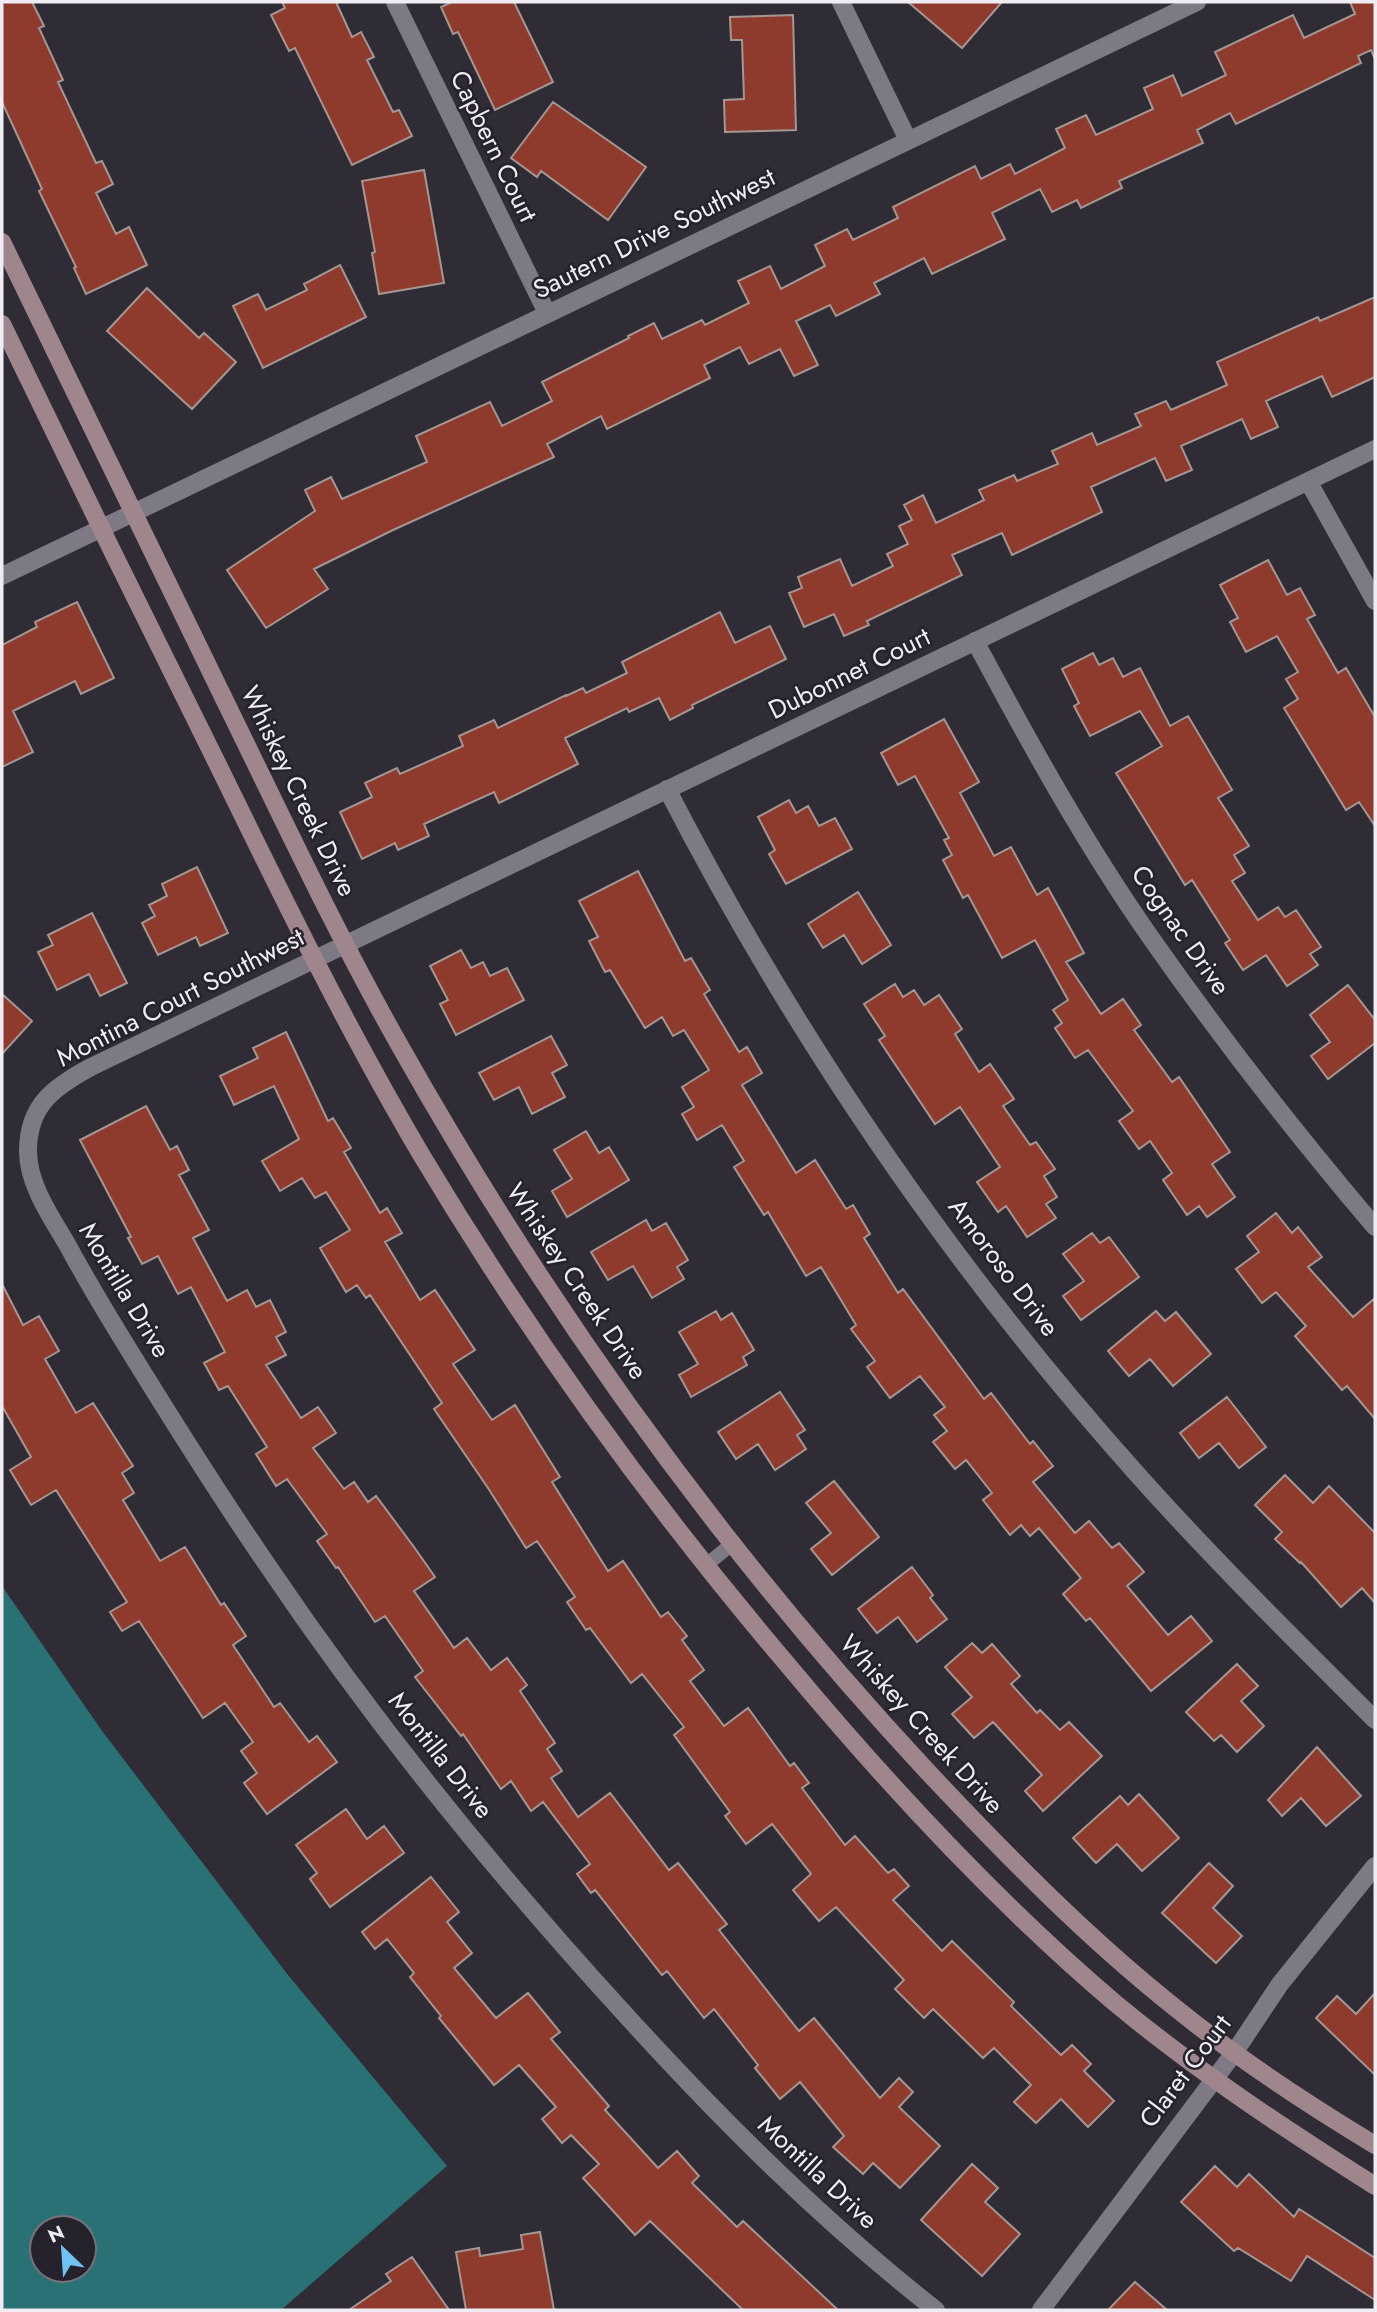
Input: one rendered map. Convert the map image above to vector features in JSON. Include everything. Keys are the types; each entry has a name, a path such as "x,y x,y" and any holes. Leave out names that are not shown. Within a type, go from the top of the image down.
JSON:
{"street":[{"name":"Capbern Court","path":"395,2 547,313"},
{"path":"841,2 908,140"},
{"name":"Sautern Drive Southwest","path":"2,576 1197,2"},
{"name":"Whiskey Creek Drive","path":"2,242 345,944 399,1045 460,1149 548,1289 624,1399 732,1544 875,1715 1053,1901 1175,2008 1234,2053 1375,2145"},
{"path":"2,324 313,959 422,1156 576,1392 652,1498 842,1730 949,1845 1029,1924 1114,2002 1212,2080 1375,2186"},
{"name":"Dubonnet Court","path":"345,944 1375,449"},
{"path":"1308,481 1375,601"},
{"name":"Cognac Drive","path":"975,641 1030,743 1096,854 1150,936 1294,1131 1375,1227"},
{"name":"Amoroso Drive","path":"667,789 742,929 804,1029 873,1136 981,1284 1040,1359 1136,1472 1238,1583 1375,1720"},
{"name":"Montina Court Southwest","path":"29,1141 30,1126 43,1100 65,1081 345,944"},
{"name":"Montilla Drive","path":"29,1141 28,1155 35,1185 47,1210 96,1296 184,1439 269,1569 436,1794 565,1948 685,2080 769,2165 837,2228 936,2310"},
{"name":"Claret Court","path":"1041,2310 1234,2053 1280,1984 1375,1866"}],"lane":[{"path":"705,1566 732,1544"}],"water":[{"path":"2,1586 102,1731 288,1975 447,2166 281,2310 2,2310"}],"building":[{"path":"2,2 32,2 44,26 39,28 63,80 58,82 96,163 102,161 113,184 96,193 116,234 129,227 147,265 86,294 2,102"},
{"path":"282,2 336,2 352,37 361,32 374,57 367,60 393,112 399,110 412,136 352,165 295,48 289,51 271,15 285,8"},
{"path":"452,2 514,2 553,82 495,110 458,32 453,34 441,7"},
{"path":"908,2 1002,2 962,48"},
{"path":"1350,2 1375,2 1375,59 1371,50 1358,56 1361,63 1236,124 1230,113 1197,130 1203,143 1119,181 1122,188 1081,208 1077,200 1052,212 1040,189 992,213 1005,239 932,274 924,258 874,283 880,294 836,316 830,305 796,321 818,365 794,376 780,349 749,364 740,347 704,365 710,378 607,429 601,416 547,444 554,457 314,569 328,589 266,628 227,570 315,511 305,490 331,477 342,499 427,462 416,436 490,402 502,426 552,401 542,382 654,323 662,339 702,320 705,325 749,303 738,281 770,266 781,289 825,266 815,245 847,229 853,240 898,218 893,207 975,166 981,179 1010,164 1015,174 1065,148 1056,129 1086,115 1096,135 1153,109 1144,88 1173,75 1182,96 1226,75 1215,52 1293,15 1304,38 1355,14"},
{"path":"793,15 796,130 725,132 724,100 744,99 742,40 731,40 730,17"},
{"path":"553,102 646,167 608,220 541,171 537,177 511,158"},
{"path":"424,170 444,283 379,294 372,253 375,252 362,181"},
{"path":"340,265 366,317 263,368 233,306 258,294 266,310 307,290 304,284"},
{"path":"147,288 199,338 204,333 236,362 192,409 107,331"},
{"path":"1375,297 1375,377 1332,397 1322,376 1266,401 1278,427 1251,439 1242,419 1181,446 1192,470 1166,481 1155,458 1091,487 1102,512 1012,555 1002,533 952,555 962,575 867,621 869,625 844,636 834,614 804,627 789,593 802,588 798,577 840,559 852,586 893,566 887,554 908,544 899,526 912,520 904,505 923,495 936,523 984,500 979,490 1014,475 1017,481 1058,464 1052,451 1092,433 1097,445 1141,426 1135,414 1166,401 1171,410 1227,385 1217,362 1318,317 1320,321"},
{"path":"1268,560 1287,595 1300,588 1315,615 1307,619 1338,673 1346,668 1375,717 1375,826 1359,802 1346,810 1284,708 1298,699 1286,679 1298,672 1277,636 1246,652 1230,622 1238,618 1220,585"},
{"path":"77,602 114,678 81,694 75,681 13,711 33,752 2,767 2,645 37,627 35,622"},
{"path":"720,612 735,643 770,626 786,659 692,705 693,708 670,720 659,698 629,712 627,708 565,738 578,764 499,803 494,792 424,824 429,836 398,850 395,843 362,859 340,812 372,797 365,783 397,768 400,774 463,746 459,736 494,720 498,728 583,688 586,693 627,673 622,662"},
{"path":"1093,653 1099,665 1113,658 1123,677 1140,668 1170,726 1188,716 1232,790 1218,798 1249,846 1234,855 1245,873 1232,881 1258,920 1278,907 1285,917 1296,910 1321,947 1310,954 1318,965 1287,986 1266,955 1243,970 1225,943 1230,940 1192,880 1185,885 1116,773 1162,746 1140,711 1090,736 1074,706 1079,703 1062,669"},
{"path":"944,719 979,782 960,793 994,856 1011,847 1037,895 1048,888 1084,953 1066,962 1101,1014 1123,999 1141,1025 1134,1030 1172,1082 1179,1077 1230,1152 1212,1164 1235,1197 1207,1217 1199,1206 1187,1215 1163,1180 1172,1173 1150,1141 1139,1149 1119,1121 1133,1111 1088,1050 1075,1058 1055,1028 1062,1023 1053,1010 1068,1000 1035,940 1002,958 968,895 963,898 943,860 952,855 944,840 949,838 915,776 898,785 881,753"},
{"path":"789,800 796,813 808,806 819,826 835,818 852,849 786,884 769,854 775,850 758,817"},
{"path":"197,867 228,933 200,946 196,937 158,955 142,923 155,916 149,905 167,896 162,884"},
{"path":"638,871 685,961 691,958 710,990 704,994 739,1052 747,1047 762,1073 742,1085 796,1173 815,1160 846,1209 853,1205 870,1234 864,1238 898,1293 903,1289 984,1399 991,1393 1030,1444 1033,1441 1053,1466 1033,1482 1075,1533 1089,1521 1112,1548 1119,1543 1144,1572 1127,1586 1168,1635 1191,1616 1212,1641 1151,1691 1090,1618 1086,1621 1063,1594 1081,1578 1039,1528 1030,1536 1021,1525 1010,1535 983,1500 992,1493 966,1460 955,1469 933,1442 947,1431 934,1415 945,1407 920,1376 890,1398 867,1367 875,1361 851,1329 856,1325 821,1267 806,1276 768,1212 764,1215 734,1167 744,1161 722,1125 697,1140 682,1114 694,1107 682,1087 709,1070 684,1030 673,1036 662,1017 645,1028 610,970 605,972 589,941 598,937 579,901"},
{"path":"858,892 891,945 862,964 844,935 823,948 808,924"},
{"path":"92,913 127,983 100,996 89,974 57,990 38,952 53,945 48,935"},
{"path":"461,950 471,968 483,962 490,976 507,968 524,1000 456,1035 440,1004 448,1000 430,966"},
{"path":"895,984 903,997 914,990 924,1005 939,995 962,1029 955,1034 979,1072 990,1064 1014,1099 1003,1106 1030,1145 1036,1142 1055,1169 1044,1176 1057,1197 1046,1204 1056,1218 1027,1237 1006,1206 998,1212 977,1182 1000,1167 960,1107 935,1124 879,1040 885,1036 864,1004"},
{"path":"1348,985 1375,1020 1375,1043 1328,1079 1311,1056 1330,1042 1310,1015"},
{"path":"2,994 32,1021 2,1054"},
{"path":"286,1032 328,1121 333,1118 351,1148 344,1152 380,1213 387,1208 402,1233 385,1242 420,1300 435,1290 475,1350 453,1364 492,1420 515,1405 560,1477 552,1482 608,1571 623,1561 661,1617 668,1612 687,1636 682,1640 704,1670 690,1681 724,1726 748,1708 790,1766 794,1763 809,1783 802,1788 845,1845 855,1836 888,1873 894,1869 909,1886 893,1900 942,1951 952,1941 1014,2002 1011,2006 1061,2055 1072,2045 1091,2064 1084,2071 1114,2101 1088,2127 1061,2099 1036,2123 1014,2102 1031,2085 994,2048 983,2058 933,2009 924,2018 895,1989 904,1980 836,1907 819,1921 793,1890 811,1874 772,1824 746,1844 725,1816 730,1812 674,1735 684,1727 642,1674 631,1683 590,1628 586,1630 567,1602 575,1597 537,1541 526,1548 434,1409 442,1403 370,1295 366,1298 357,1285 346,1292 320,1248 350,1230 326,1192 315,1198 302,1178 280,1191 262,1161 299,1139 274,1086 234,1105 220,1076 258,1058 253,1048"},
{"path":"551,1036 567,1065 552,1073 565,1097 532,1114 519,1087 494,1100 479,1073"},
{"path":"146,1106 170,1150 177,1146 189,1170 179,1175 209,1230 193,1238 227,1301 247,1290 256,1307 270,1300 286,1332 276,1337 286,1355 266,1365 301,1418 318,1407 336,1433 313,1448 344,1489 354,1482 368,1502 376,1496 414,1547 435,1577 414,1591 454,1648 467,1638 491,1670 507,1658 527,1685 520,1691 555,1743 547,1749 562,1771 551,1778 578,1817 610,1793 669,1870 678,1863 727,1924 719,1930 799,2031 814,2018 880,2098 899,2078 913,2092 899,2107 940,2146 900,2188 873,2163 863,2174 833,2147 844,2136 800,2082 780,2099 755,2068 758,2065 714,2009 704,2018 667,1971 662,1975 595,1890 591,1893 577,1874 590,1864 543,1802 531,1811 511,1781 501,1789 463,1734 461,1736 415,1677 423,1671 385,1616 375,1622 317,1541 327,1534 287,1479 276,1486 256,1454 267,1447 228,1386 219,1390 204,1363 225,1352 191,1287 178,1294 158,1256 142,1264 128,1238 131,1237 80,1140"},
{"path":"586,1131 599,1153 609,1147 629,1180 567,1217 552,1191 572,1179 554,1150"},
{"path":"1276,1213 1292,1233 1298,1227 1322,1257 1308,1267 1353,1317 1375,1298 1375,1419 1347,1386 1342,1390 1295,1336 1306,1326 1276,1292 1262,1303 1236,1269 1259,1252 1247,1236"},
{"path":"646,1220 652,1231 666,1223 688,1260 677,1267 684,1279 652,1298 633,1266 608,1280 591,1252"},
{"path":"1092,1233 1100,1243 1109,1237 1139,1277 1081,1320 1063,1296 1084,1281 1063,1254"},
{"path":"2,1284 23,1325 39,1316 59,1351 45,1359 76,1413 93,1403 133,1466 122,1473 134,1493 123,1500 160,1561 185,1547 221,1605 224,1603 246,1636 233,1645 274,1707 280,1703 309,1742 317,1736 337,1762 267,1814 244,1783 257,1773 241,1751 253,1742 225,1703 203,1718 139,1621 122,1631 110,1612 127,1602 56,1490 31,1505 10,1470 31,1457 2,1406"},
{"path":"716,1311 721,1320 732,1313 754,1350 743,1357 747,1365 691,1397 679,1375 698,1364 679,1332"},
{"path":"1156,1311 1165,1321 1176,1312 1211,1354 1173,1386 1150,1359 1129,1376 1108,1351"},
{"path":"780,1392 805,1430 797,1435 806,1449 775,1470 758,1444 736,1459 718,1432"},
{"path":"1227,1397 1266,1447 1239,1468 1219,1443 1199,1458 1180,1433"},
{"path":"1285,1475 1313,1503 1329,1486 1375,1533 1375,1603 1362,1588 1341,1607 1301,1562 1275,1539 1282,1532 1255,1505"},
{"path":"834,1481 879,1537 832,1575 811,1549 831,1533 806,1503"},
{"path":"912,1567 933,1595 930,1598 947,1619 917,1642 898,1617 877,1633 858,1609"},
{"path":"972,1643 982,1653 992,1644 1020,1676 1011,1684 1037,1713 1040,1710 1060,1730 1069,1722 1102,1756 1043,1811 1025,1791 1042,1775 993,1722 974,1738 952,1714 972,1697 945,1667"},
{"path":"1237,1664 1258,1686 1241,1701 1264,1726 1237,1752 1221,1735 1214,1741 1186,1712"},
{"path":"1317,1747 1361,1796 1326,1826 1301,1798 1282,1816 1268,1800"},
{"path":"1139,1794 1179,1838 1142,1871 1117,1844 1096,1863 1073,1838 1120,1796 1128,1805"},
{"path":"346,1809 367,1839 384,1826 404,1853 330,1907 310,1879 317,1873 296,1845"},
{"path":"1209,1863 1233,1886 1213,1908 1242,1936 1216,1963 1162,1913"},
{"path":"431,1877 459,1912 447,1922 472,1953 454,1968 496,2018 528,1993 560,2032 551,2039 609,2106 605,2110 658,2168 677,2151 699,2176 692,2183 737,2227 743,2221 838,2310 743,2310 650,2221 635,2235 583,2178 599,2164 571,2135 562,2143 542,2119 556,2107 519,2065 494,2085 439,2018 441,2016 410,1977 414,1973 387,1939 375,1949 362,1932"},
{"path":"1375,1993 1375,2075 1316,2018 1337,1996 1356,2014"},
{"path":"972,2164 998,2188 985,2202 1020,2234 982,2276 921,2220"},
{"path":"1215,2166 1237,2187 1249,2174 1294,2217 1299,2209 1375,2258 1375,2300 1307,2256 1291,2281 1238,2248 1234,2251 1181,2202"},
{"path":"540,2232 554,2310 466,2310 456,2252 479,2248 480,2256 523,2249 521,2235"},
{"path":"412,2257 449,2310 349,2310 391,2281 386,2274"},
{"path":"1135,2282 1167,2310 1108,2310"}]}
